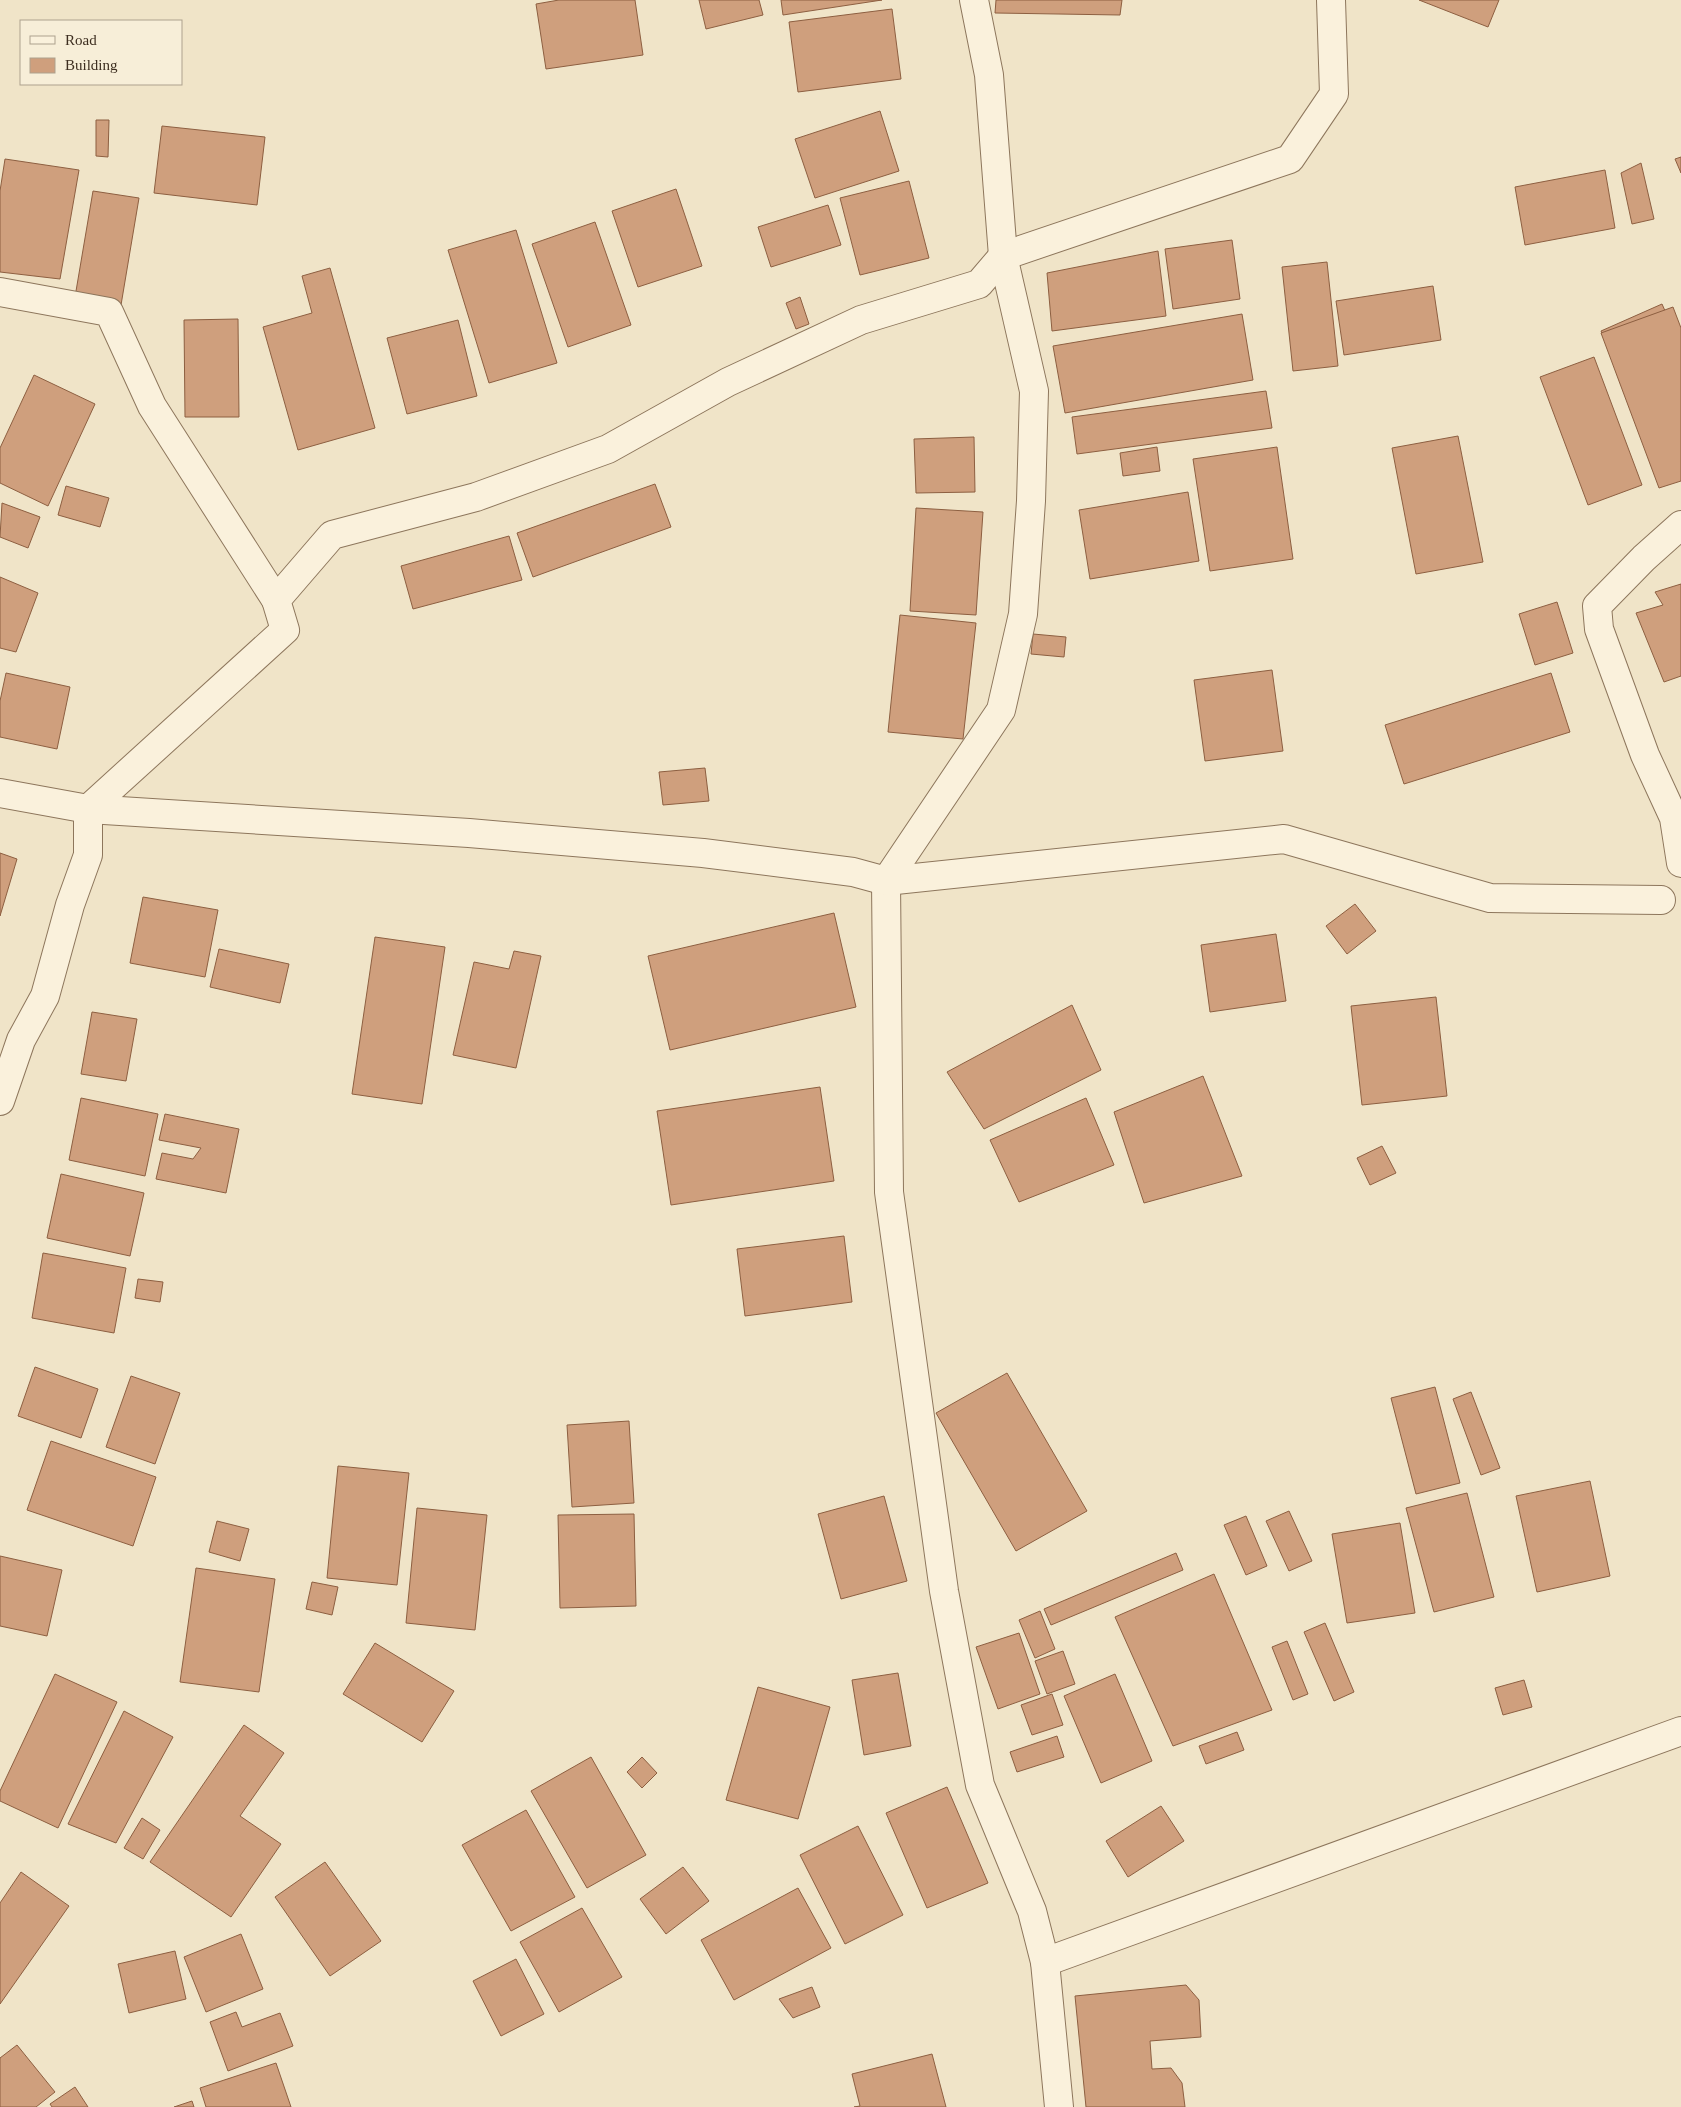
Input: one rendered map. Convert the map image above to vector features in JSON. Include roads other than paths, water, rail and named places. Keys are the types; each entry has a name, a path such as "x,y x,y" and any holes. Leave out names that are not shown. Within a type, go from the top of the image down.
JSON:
{"street":[{"path":"974,0 989,75 1003,256 1034,391 1031,501 1023,614 1001,710 886,881 889,1192 944,1591 980,1785 1032,1911 1044,1962 1059,2107"},
{"path":"276,600 332,535 476,497 608,449 728,382 861,320 979,284 1003,256 1290,159 1334,94 1330,0"},
{"path":"0,292 109,312 152,406 276,600 285,630 88,809 88,855 70,905 45,996 21,1040 0,1101"},
{"path":"1681,525 1644,558 1597,606 1599,629 1645,755 1677,817 1681,863"},
{"path":"0,793 88,809 469,833 703,853 853,872 886,881 1284,839 1490,898 1661,900"},
{"path":"1044,1962 1681,1731"}]}
